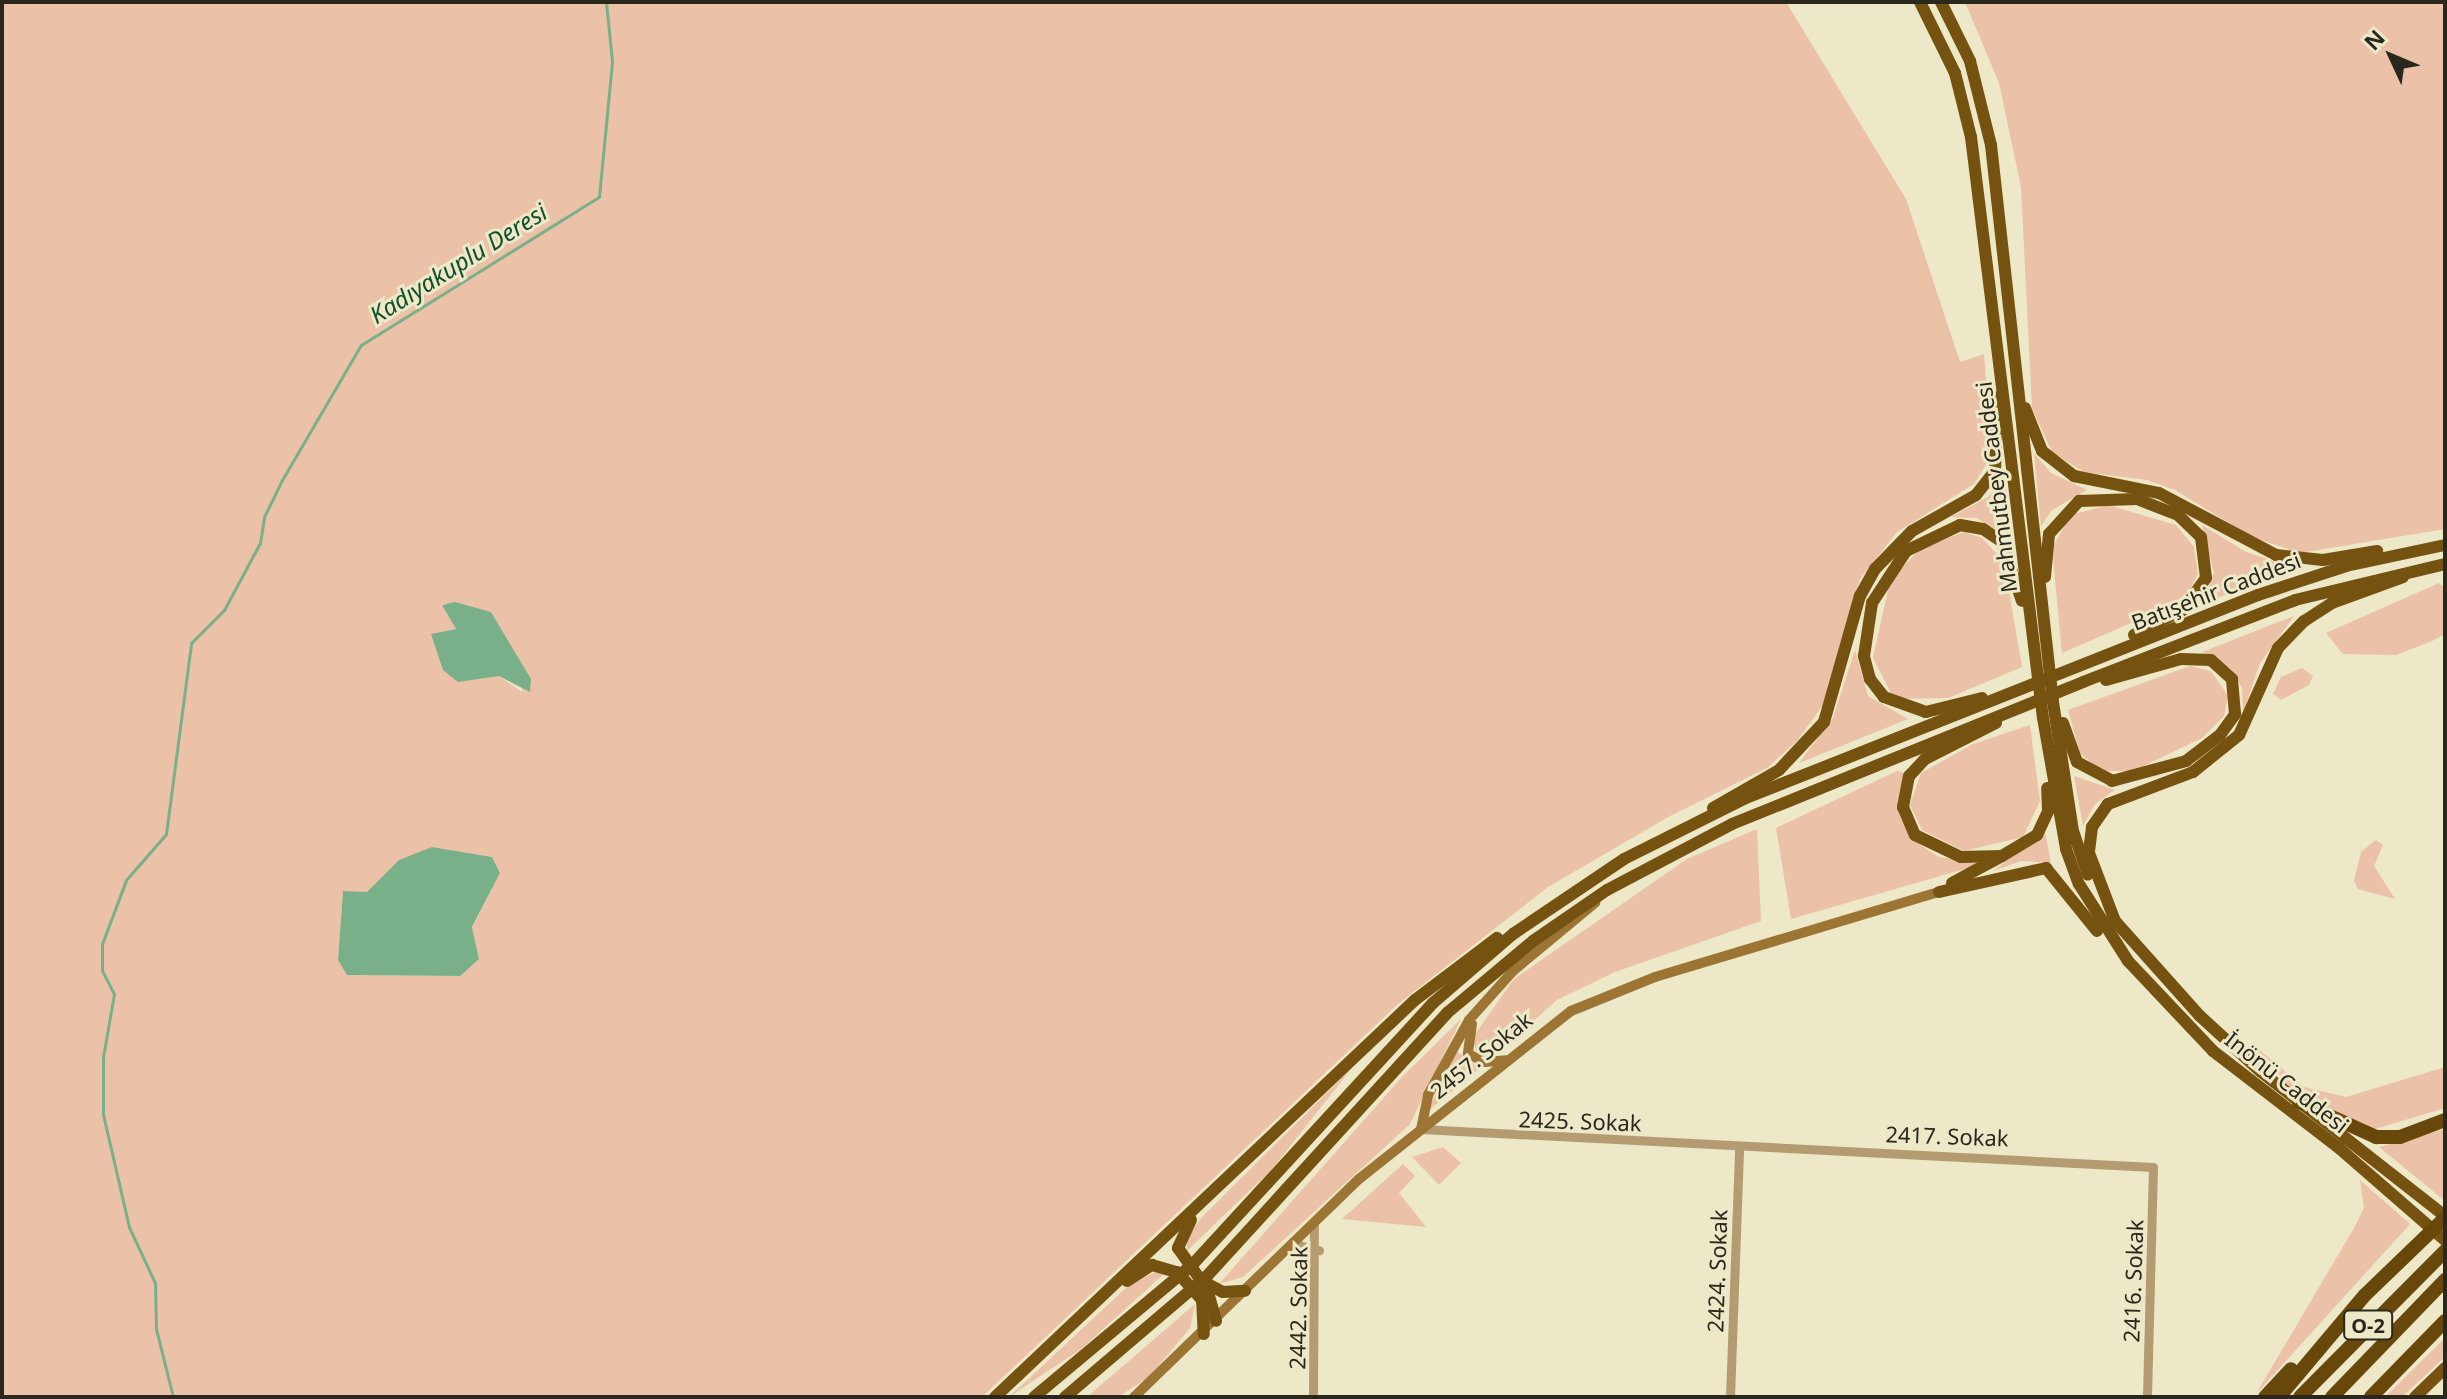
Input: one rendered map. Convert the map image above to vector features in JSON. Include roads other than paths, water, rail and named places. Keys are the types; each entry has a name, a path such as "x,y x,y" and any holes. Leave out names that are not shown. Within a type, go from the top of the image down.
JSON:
{"highway":[{"name":"Mahmutbey Caddesi","path":"1920,2 1947,52 1965,108 2038,629 2073,831 2102,899"},
{"name":"Mahmutbey Caddesi","path":"1941,2 1970,61 1991,145 2015,342 2043,718 2071,864 2094,913 2128,961"},
{"path":"2015,342 2034,437 2049,460 2074,476 2159,493 2248,544 2291,558 2415,550"},
{"path":"995,1397 1415,1000 1475,953 1779,770 1811,740 1833,702 1857,605 1875,569 1912,531 1987,483 1999,457 1999,358"},
{"path":"2038,629 2046,546 2065,510 2094,497 2113,496 2160,506 2191,525 2201,537 2207,566 2193,601 2076,665"},
{"path":"2007,694 1926,712 1884,697 1870,679 1864,656 1872,603 1906,551 1948,526 1972,526 2008,550 2038,629"},
{"name":"Batışehir Caddesi","path":"2007,694 2292,582 2445,545"},
{"name":"Batışehir Caddesi","path":"2007,713 2295,600 2421,567 2445,564"},
{"path":"2265,1397 2445,1217 2407,1183 2299,1102 2200,1016 2102,899 2089,841 2108,804 2193,772 2226,748 2249,719 2278,648 2316,611 2421,567"},
{"path":"2053,702 2077,762 2112,781 2186,761 2220,735 2235,714 2232,679 2211,660 2181,659 2083,682"},
{"path":"1703,818 2007,694"},
{"path":"2002,856 1973,859 1937,850 1908,824 1903,799 1909,776 1925,759 1977,736 2007,713"},
{"path":"1065,1397 1184,1298 1417,1043 1505,963 1607,890 1732,824 2007,713"},
{"path":"1939,892 2028,844 2043,826 2048,742"},
{"path":"1939,892 2046,868 2128,961"},
{"path":"1034,1397 1171,1285 1401,1033 1546,910"},
{"name":"İnönü Caddesi","path":"2128,961 2227,1064 2394,1194 2445,1240"},
{"path":"2299,1102 2376,1137 2400,1137 2445,1120"},
{"path":"1245,1291 1223,1292 1203,1277 1181,1255 1182,1229 1288,1121"},
{"name":"O-2","path":"2300,1397 2445,1251"},
{"path":"1075,1323 1134,1275 1162,1265 1196,1290 1205,1310 1204,1334"},
{"path":"1203,1277 1216,1321"},
{"path":"2332,1397 2445,1280"},
{"path":"2279,1397 2365,1295"},
{"path":"2371,1397 2445,1321"},
{"path":"2415,1397 2445,1368"}],"main road":[{"path":"1421,1129 1428,1095 1481,1007 1513,971 1607,890"},
{"name":"2457. Sokak","path":"1134,1397 1204,1334 1314,1221 1421,1129 1563,1016 1607,992 1939,892"},
{"path":"1481,1007 1465,1045 1468,1054 1485,1062 1508,1060"}],"street":[{"name":"2425. Sokak","path":"1421,1129 1739,1146"},
{"name":"2417. Sokak","path":"1739,1146 2153,1167"},
{"name":"2424. Sokak","path":"1730,1397 1739,1146"},
{"name":"2416. Sokak","path":"2147,1397 2153,1167"},
{"name":"2442. Sokak","path":"1313,1397 1319,1250 1314,1221"},
{"path":"1292,1243 1319,1250"}],"waterway":[{"name":"Kadıyakuplu Deresi","path":"173,1397 156,1329 155,1283 129,1227 103,1114 103,1057 114,994 102,970 102,944 126,880 166,834 191,643 224,610 260,543 264,517 282,480 361,345 599,197 612,61 606,2"}]}
